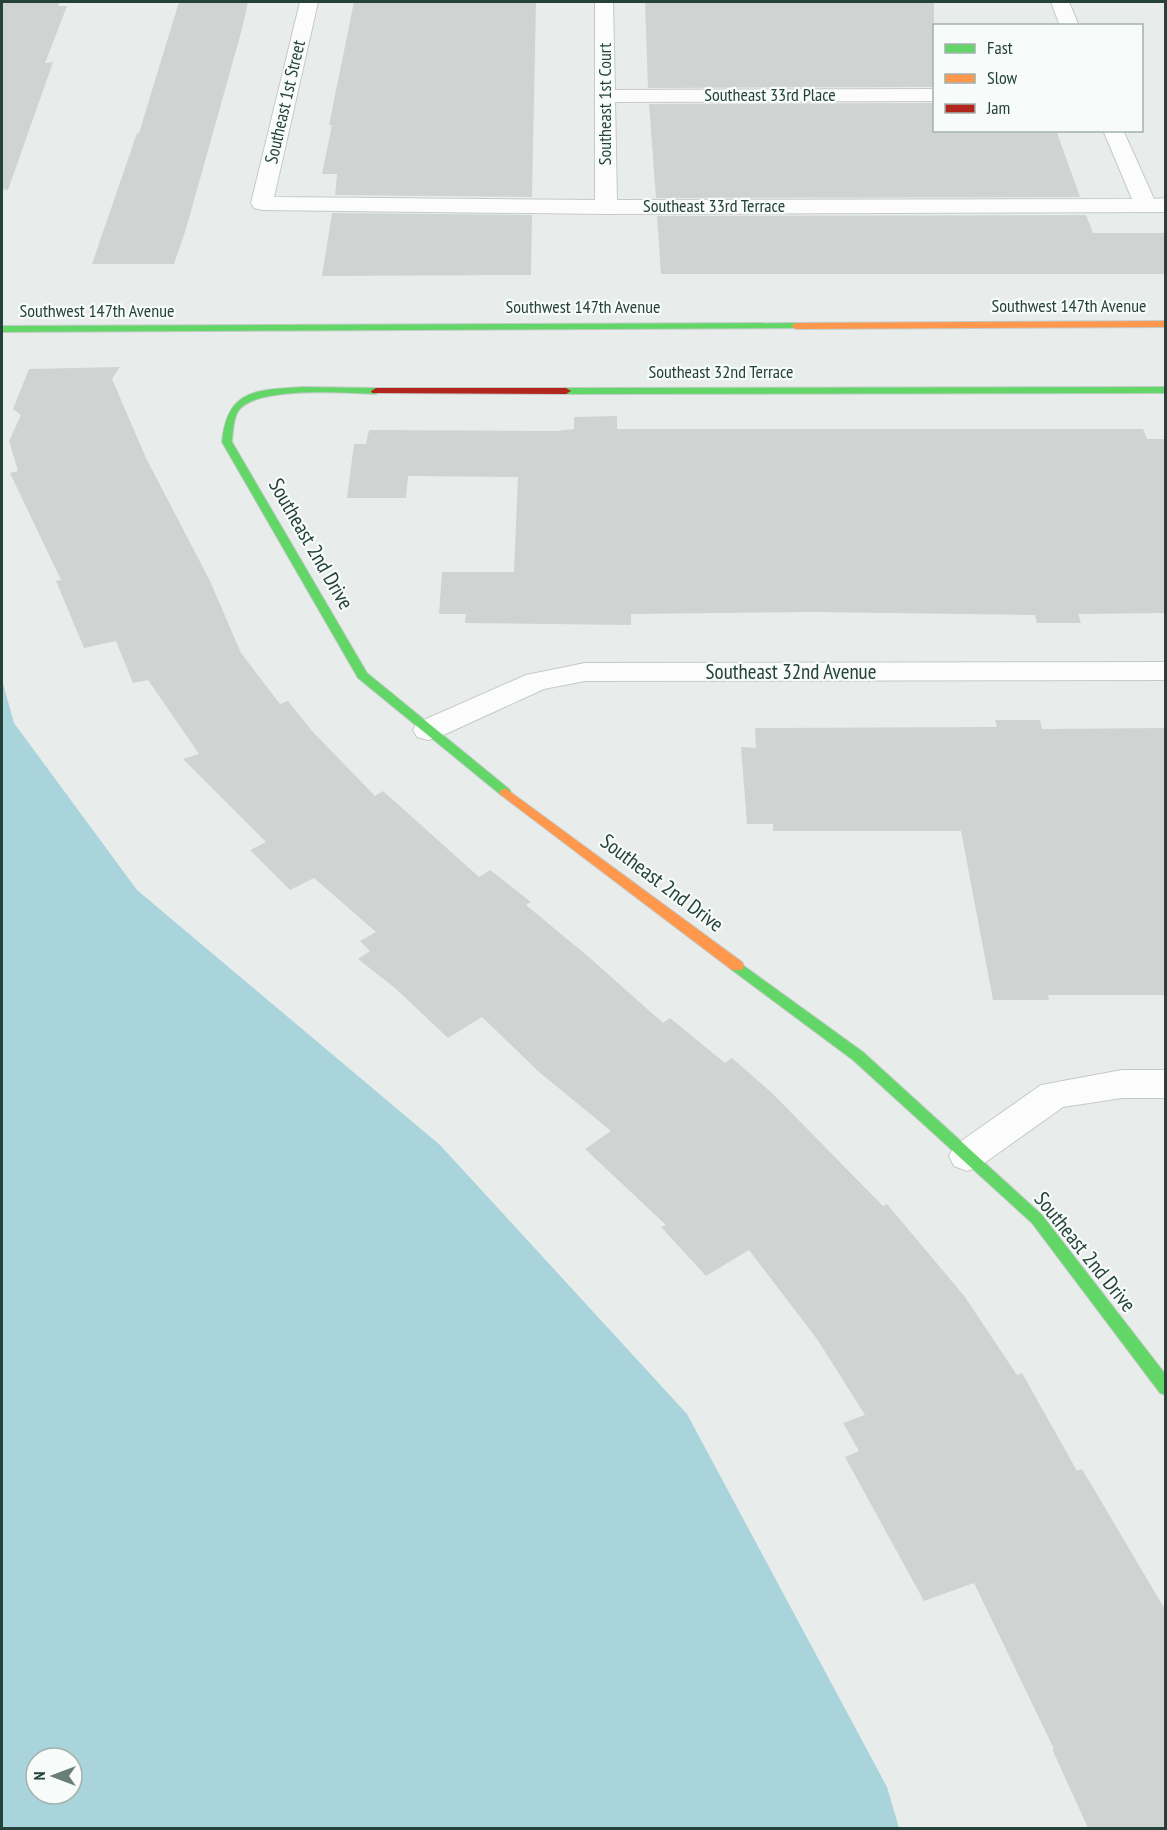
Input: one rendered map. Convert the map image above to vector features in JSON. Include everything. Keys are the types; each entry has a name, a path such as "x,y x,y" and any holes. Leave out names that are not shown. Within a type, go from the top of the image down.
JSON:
{"street":[{"name":"Southeast 1st Street","path":"262,203 309,2"},
{"name":"Southeast 1st Court","path":"604,2 606,207"},
{"path":"1060,2 1069,24"},
{"name":"Southeast 33rd Place","path":"605,96 933,95"},
{"path":"1114,132 1156,205"},
{"name":"Southeast 33rd Terrace","path":"262,203 606,207 1156,205"},
{"name":"Southwest 147th Avenue","path":"2,329 1166,324"},
{"name":"Southeast 32nd Terrace","path":"276,391 1166,390"},
{"name":"Southeast 2nd Drive","path":"276,391 243,400 230,416 227,442 362,675 479,772 858,1056 1037,1219 1166,1388"},
{"name":"Southeast 32nd Avenue","path":"428,730 536,681 585,672 1166,671"},
{"path":"967,1156 1054,1095 1122,1084 1166,1084"}],"water":[{"path":"2,680 14,723 137,890 440,1145 687,1414 887,1787 899,1828 2,1828"}],"building":[{"path":"2,2 60,2 58,6 67,6 45,63 53,62 8,190 2,189"},
{"path":"179,2 248,2 186,229 174,264 92,264 137,133 139,133"},
{"path":"354,2 536,2 532,197 335,195 337,174 322,174 332,125 329,125"},
{"path":"645,2 934,2 933,87 648,88"},
{"path":"933,103 933,132 1057,132 1080,197 656,198 649,104"},
{"path":"332,213 532,215 531,275 322,276"},
{"path":"1086,215 1093,233 1166,233 1166,274 661,274 657,216"},
{"path":"120,367 112,379 146,458 210,581 241,653 280,704 288,701 312,731 375,796 383,791 479,877 490,870 531,902 526,905 663,1023 670,1018 725,1063 732,1058 773,1094 883,1206 887,1204 965,1297 1017,1375 1022,1373 1077,1471 1082,1469 1166,1611 1166,1828 1088,1828 1052,1749 1054,1749 974,1583 924,1601 845,1457 859,1451 843,1423 865,1415 817,1339 749,1250 706,1276 661,1227 666,1225 585,1149 611,1131 539,1072 482,1017 448,1038 395,988 358,959 370,951 360,941 376,932 314,878 290,890 250,850 266,842 183,759 199,754 148,680 133,683 116,641 84,648 56,581 61,580 10,473 18,471 9,441 21,415 13,409 29,369"},
{"path":"617,416 617,429 1143,429 1147,439 1166,439 1166,613 1078,614 1081,623 1037,623 1035,615 813,612 631,614 631,625 465,623 466,614 439,614 442,572 514,572 518,477 408,476 406,498 347,498 354,444 366,444 369,430 557,431 574,429 574,417"},
{"path":"995,720 1040,720 1042,729 1166,728 1166,995 1048,995 1049,1000 993,1000 961,831 773,831 773,824 747,824 741,747 756,748 755,728 997,727"}],"traffic: fast":[{"path":"2,329 796,326"},
{"path":"566,391 1166,390"},
{"path":"376,391 281,391 246,399 236,407 232,415 227,442 362,675 505,792"},
{"path":"737,966 858,1056 1037,1219 1166,1388"}],"traffic: slow":[{"path":"796,326 1166,324"},
{"path":"505,792 737,966"}],"traffic: jam":[{"path":"376,391 566,391"}]}
